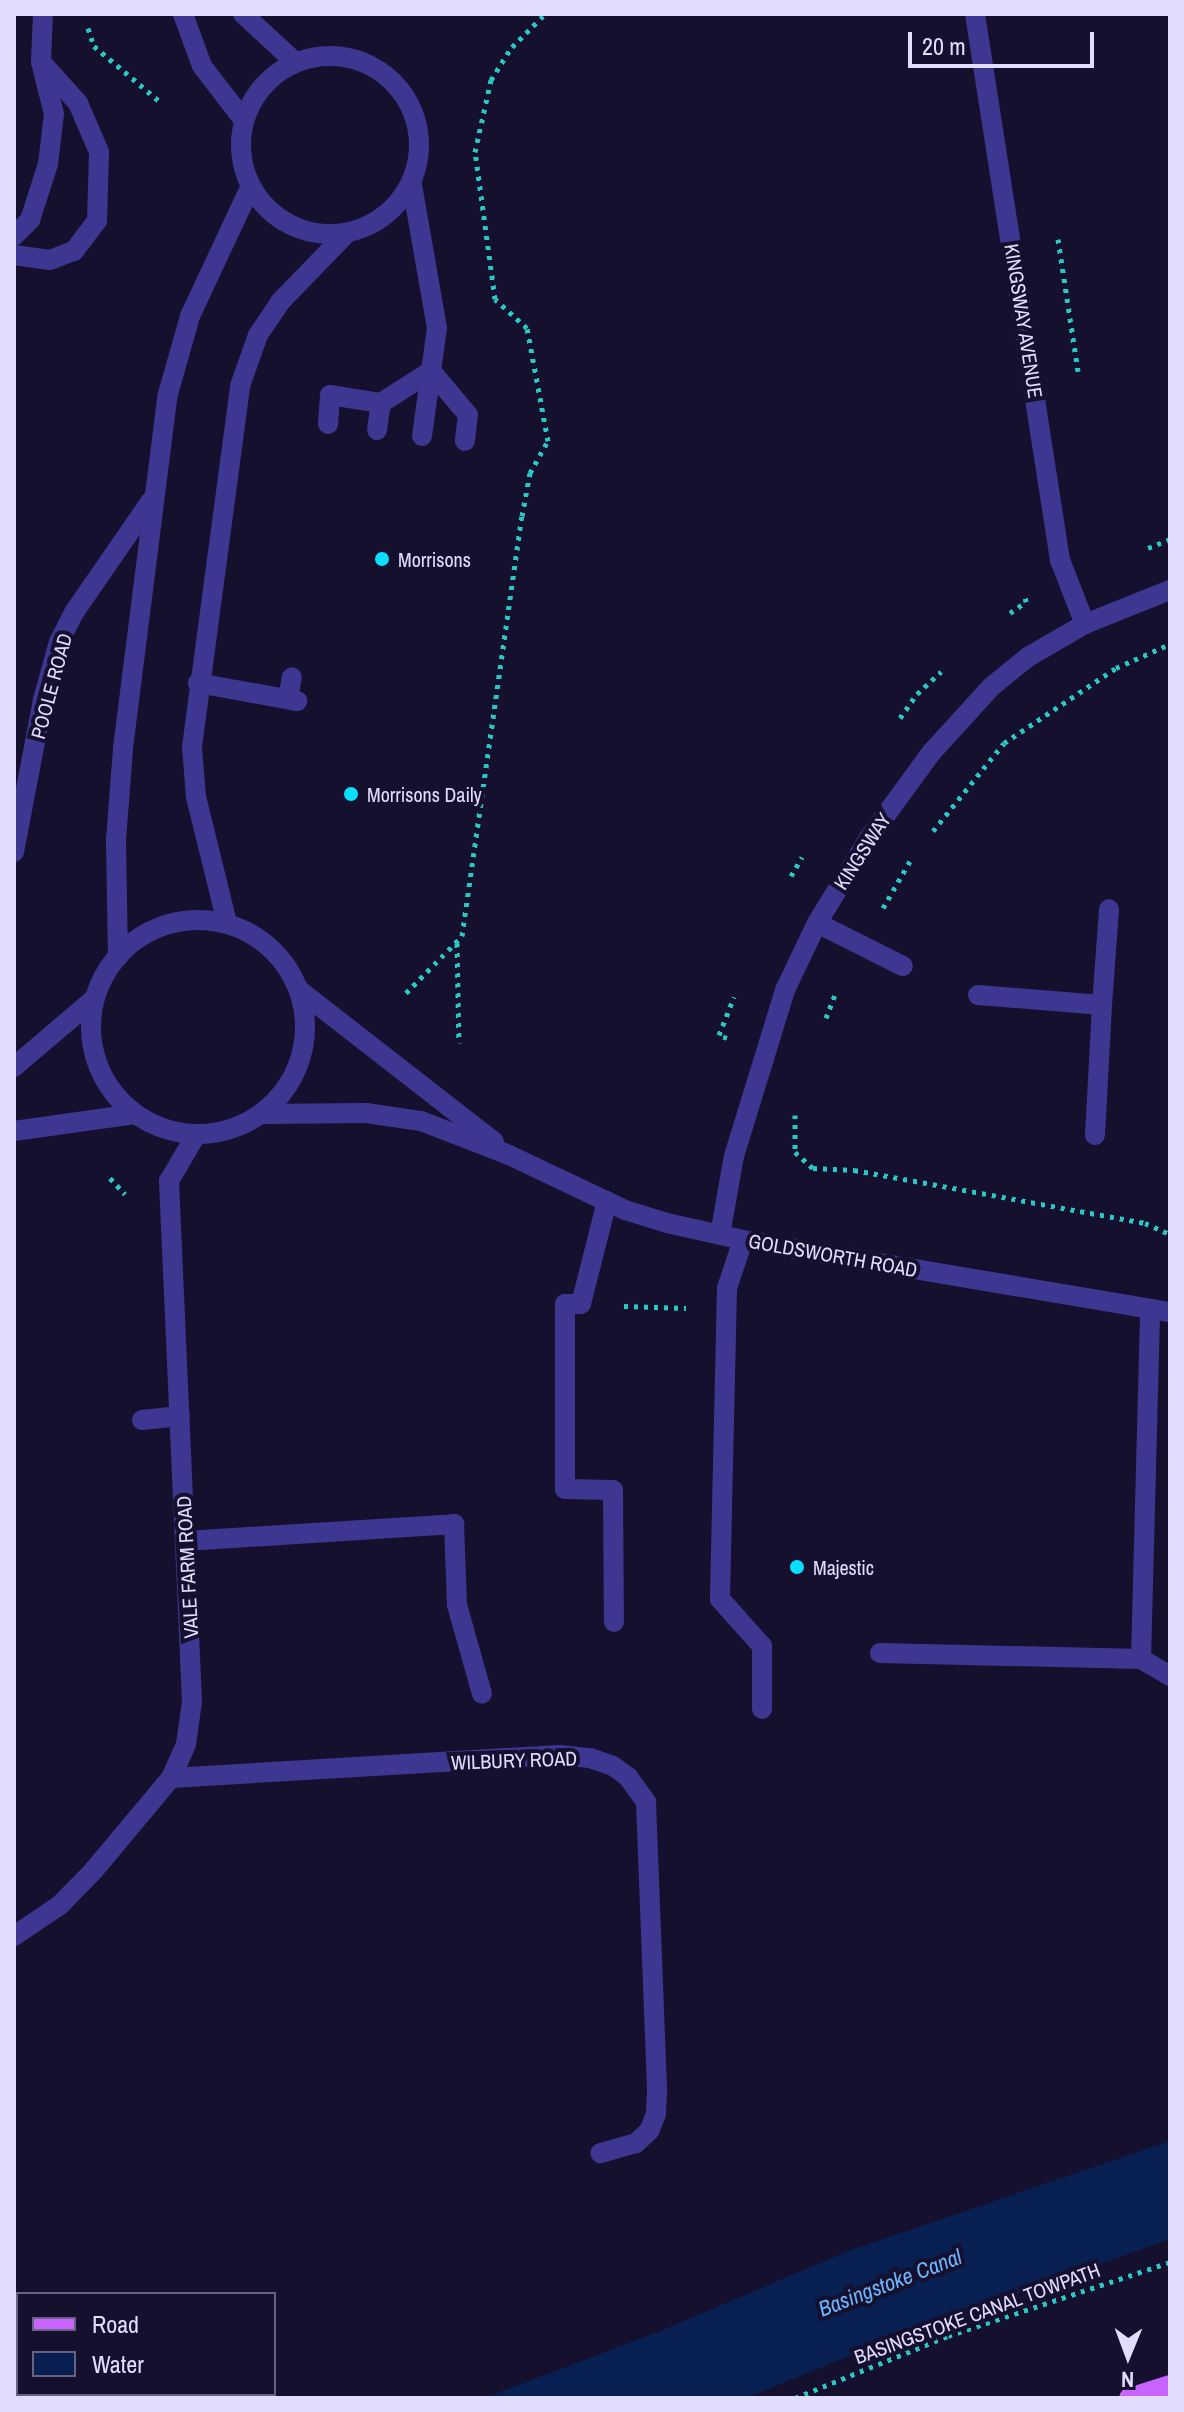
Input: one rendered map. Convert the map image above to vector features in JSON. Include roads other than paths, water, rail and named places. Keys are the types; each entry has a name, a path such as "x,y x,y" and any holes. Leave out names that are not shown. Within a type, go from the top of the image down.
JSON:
{"main road":[{"path":"1129,2398 1170,2385"}],"street":[{"path":"14,236 30,220 48,164 54,114 41,62 43,14"},
{"path":"183,14 202,66 243,119"},
{"path":"243,14 295,62"},
{"name":"KINGSWAY AVENUE","path":"975,14 1060,560 1085,624"},
{"path":"412,185 393,210 375,223 346,234 302,231 274,215 250,188 240,159 243,119 269,78 295,62 318,55 350,57 374,67 398,86 416,116 421,147 412,185 437,328 422,436"},
{"path":"14,255 50,260 74,251 97,221 99,152 78,103 41,62"},
{"path":"118,957 116,840 129,678 168,394 190,316 250,188"},
{"path":"227,923 196,797 192,747 198,683 240,386 258,335 280,302 346,234"},
{"path":"328,424 330,395 381,403 431,371"},
{"path":"431,371 468,415 465,441"},
{"path":"377,430 381,403"},
{"name":"POOLE ROAD","path":"14,852 43,700 59,642 75,611 153,497"},
{"name":"KINGSWAY","path":"720,1235 734,1156 785,990 817,923 856,857 964,714 1028,657 1085,624 1170,590"},
{"path":"198,683 292,700 292,677"},
{"path":"1095,1135 1109,909"},
{"path":"194,920 227,923 257,937 275,953 299,990 306,1023 302,1058 287,1088 262,1114 231,1130 196,1135 162,1128 135,1114 114,1094 98,1068 91,1034 94,999 109,967 118,957 161,926 194,920"},
{"path":"817,923 903,966"},
{"name":"GOLDSWORTH ROAD","path":"299,990 509,1155"},
{"path":"978,995 1102,1005"},
{"path":"14,1067 94,999"},
{"name":"GOLDSWORTH ROAD","path":"262,1114 366,1113 421,1121 509,1155 607,1201 667,1223 743,1240 1160,1310"},
{"path":"14,1131 135,1114"},
{"name":"VALE FARM ROAD","path":"14,1936 60,1905 133,1826 171,1778 186,1744 192,1702 169,1181 196,1135"},
{"path":"607,1201 581,1304 565,1304 565,1489 613,1490 614,1622"},
{"path":"743,1240 727,1288 720,1599 762,1646 762,1709"},
{"path":"1141,1659 1160,1310"},
{"path":"142,1420 180,1416"},
{"path":"186,1541 454,1524 457,1605 482,1694"},
{"path":"880,1653 1141,1659 1170,1676"},
{"name":"WILBURY ROAD","path":"171,1778 560,1755 590,1758 613,1766 628,1777 646,1802 656,2114 649,2131 636,2143 600,2153"}],"water":[{"name":"Basingstoke Canal","path":"1170,2141 1170,2239 878,2344 747,2398 484,2398 658,2332 851,2250"}],"place":[{"name":"Morrisons","path":"382,559"},
{"name":"Morrisons Daily","path":"351,794"},
{"name":"Majestic","path":"797,1567"}]}
